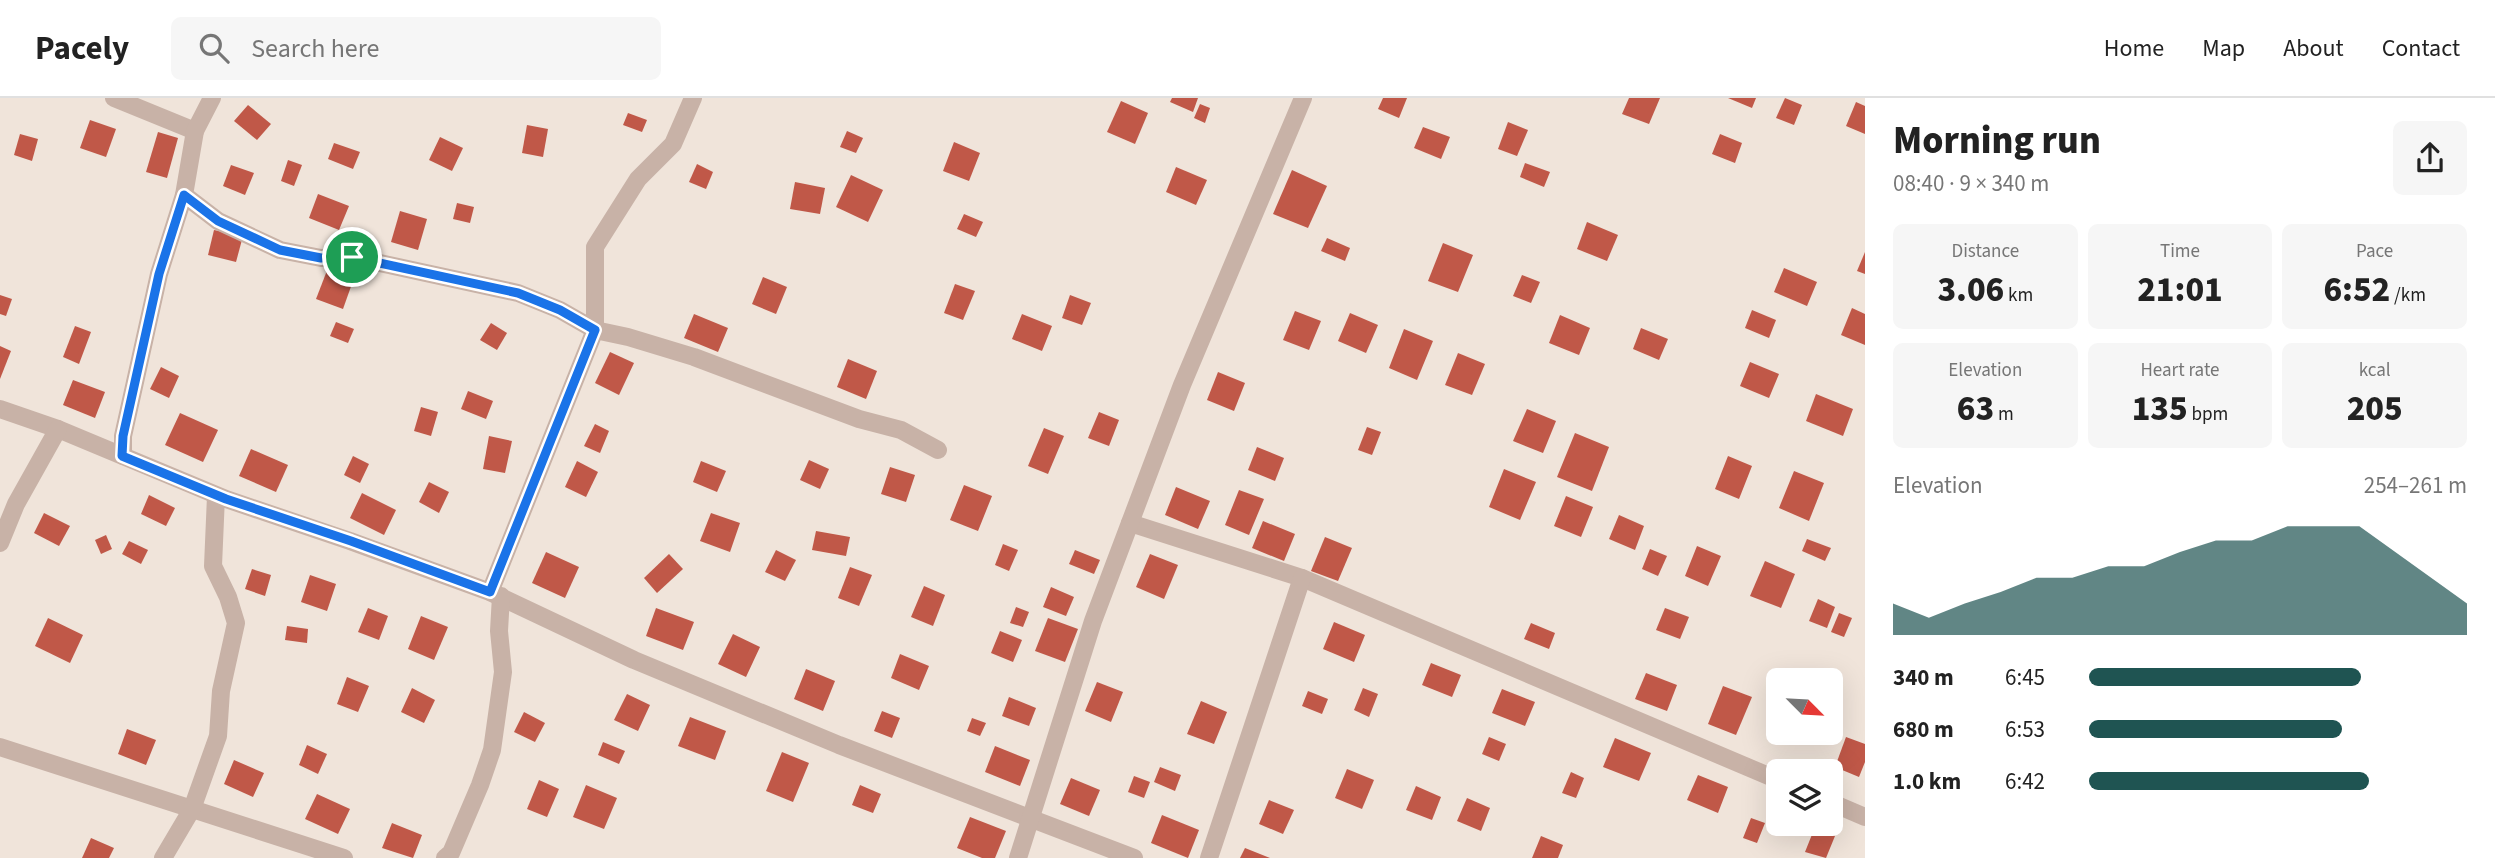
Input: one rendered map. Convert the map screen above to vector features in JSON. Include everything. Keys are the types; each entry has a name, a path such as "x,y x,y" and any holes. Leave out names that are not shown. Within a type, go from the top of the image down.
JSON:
{"street":[{"path":"114,98 195,131"},
{"path":"122,456 123,436 159,274 184,195 195,131 212,98"},
{"path":"445,858 451,853 492,750 503,673 496,594 595,330 595,247 638,179 673,144 693,98"},
{"path":"1018,858 1093,621 1182,385 1303,98"},
{"path":"184,195 218,221 280,250 321,258 352,257 518,293 560,310 595,330 694,357 859,419 901,430 938,450"},
{"path":"0,409 58,429 216,496 351,541 496,594 634,660 839,745 1134,858"},
{"path":"0,543 16,504 58,429"},
{"path":"163,858 192,809 218,736 221,691 236,623 228,597 213,566 216,496"},
{"path":"1130,523 1302,578 1766,775"},
{"path":"1209,858 1302,578"},
{"path":"0,747 344,858"},
{"path":"1843,808 1865,817"}],"building":[{"path":"1172,98 1198,98 1193,112 1170,102"},
{"path":"1383,98 1407,98 1399,118 1378,109"},
{"path":"1629,98 1660,98 1649,124 1622,114"},
{"path":"1728,98 1756,98 1752,108"},
{"path":"1785,98 1802,105 1794,125 1776,118"},
{"path":"1121,101 1148,113 1135,144 1107,132"},
{"path":"1856,102 1865,106 1865,134 1846,126"},
{"path":"1200,104 1210,108 1205,123 1194,118"},
{"path":"248,105 271,124 257,140 234,121"},
{"path":"628,113 647,120 642,132 623,125"},
{"path":"90,120 116,129 106,157 80,148"},
{"path":"1508,122 1528,130 1517,156 1498,149"},
{"path":"527,125 548,129 543,157 522,153"},
{"path":"1423,127 1450,137 1441,159 1414,148"},
{"path":"847,131 863,138 856,153 840,147"},
{"path":"158,132 178,138 167,178 146,172"},
{"path":"20,134 38,139 32,161 14,155"},
{"path":"1720,134 1742,143 1735,163 1712,154"},
{"path":"440,137 463,148 452,171 429,160"},
{"path":"954,142 980,153 969,181 943,171"},
{"path":"334,143 360,152 353,169 328,159"},
{"path":"288,160 302,165 294,186 281,181"},
{"path":"1525,163 1550,172 1544,187 1520,177"},
{"path":"697,164 713,172 706,189 689,182"},
{"path":"231,165 254,173 245,195 223,186"},
{"path":"1176,167 1207,180 1196,205 1166,192"},
{"path":"1292,170 1327,186 1308,228 1273,214"},
{"path":"851,175 883,190 868,222 836,207"},
{"path":"795,182 825,188 820,214 790,209"},
{"path":"318,194 349,206 339,230 309,218"},
{"path":"457,203 474,207 470,223 453,219"},
{"path":"400,211 427,219 418,250 391,242"},
{"path":"964,214 983,222 976,237 957,229"},
{"path":"1587,222 1618,235 1607,261 1577,249"},
{"path":"214,230 243,236 236,262 208,255"},
{"path":"1327,238 1350,248 1345,261 1321,251"},
{"path":"1443,243 1473,255 1458,292 1428,281"},
{"path":"1865,252 1865,274 1857,271"},
{"path":"328,268 354,278 343,309 316,299"},
{"path":"1784,268 1817,282 1807,306 1774,292"},
{"path":"1522,275 1540,282 1531,303 1513,296"},
{"path":"763,277 787,287 776,314 752,304"},
{"path":"955,284 975,291 963,320 944,313"},
{"path":"0,295 12,299 6,316 0,314"},
{"path":"1070,295 1091,303 1082,325 1062,318"},
{"path":"1852,308 1865,314 1865,345 1841,335"},
{"path":"1752,310 1776,320 1769,338 1745,328"},
{"path":"1295,311 1321,321 1309,350 1283,340"},
{"path":"1350,313 1378,325 1366,353 1338,341"},
{"path":"694,314 728,328 718,352 684,338"},
{"path":"1022,314 1052,326 1042,351 1012,339"},
{"path":"1560,315 1590,328 1579,355 1549,343"},
{"path":"336,322 354,329 348,343 330,336"},
{"path":"491,323 507,333 497,350 480,340"},
{"path":"75,326 91,332 79,364 63,357"},
{"path":"1641,328 1668,339 1659,360 1633,349"},
{"path":"1404,329 1433,341 1417,380 1389,368"},
{"path":"0,346 11,351 0,379"},
{"path":"610,352 634,363 619,395 595,383"},
{"path":"1458,353 1485,364 1472,395 1445,385"},
{"path":"848,359 877,371 866,399 837,387"},
{"path":"1750,362 1779,374 1769,398 1740,386"},
{"path":"161,367 179,376 169,398 150,389"},
{"path":"1218,372 1245,383 1234,411 1207,400"},
{"path":"73,380 105,392 95,418 63,405"},
{"path":"468,391 493,401 486,419 461,409"},
{"path":"1816,394 1853,409 1843,436 1806,421"},
{"path":"421,407 438,412 431,436 414,431"},
{"path":"1527,409 1556,421 1543,453 1513,441"},
{"path":"1099,412 1119,420 1109,446 1088,438"},
{"path":"180,413 218,430 203,462 165,445"},
{"path":"595,424 609,431 600,453 584,446"},
{"path":"1367,427 1381,432 1372,455 1358,450"},
{"path":"1044,428 1064,436 1048,474 1028,466"},
{"path":"1575,433 1609,447 1592,491 1557,477"},
{"path":"489,436 512,441 505,473 483,469"},
{"path":"1257,447 1284,458 1275,481 1248,470"},
{"path":"251,449 288,465 276,492 239,476"},
{"path":"353,456 369,464 360,483 344,475"},
{"path":"1728,456 1752,466 1739,499 1715,489"},
{"path":"809,460 829,469 820,489 800,480"},
{"path":"577,461 598,472 586,497 565,487"},
{"path":"701,461 726,471 717,492 693,482"},
{"path":"890,467 915,475 906,502 881,494"},
{"path":"1504,469 1536,482 1520,520 1489,507"},
{"path":"1794,471 1824,483 1809,521 1779,508"},
{"path":"429,482 449,492 439,513 419,502"},
{"path":"964,485 992,496 978,531 950,520"},
{"path":"1176,487 1210,501 1198,529 1165,515"},
{"path":"1239,490 1264,499 1249,535 1225,525"},
{"path":"362,493 396,510 384,535 350,518"},
{"path":"149,495 175,508 166,526 141,514"},
{"path":"1566,496 1593,507 1581,537 1554,526"},
{"path":"44,513 70,526 59,546 34,533"},
{"path":"711,513 740,523 730,552 700,541"},
{"path":"1619,515 1644,526 1635,550 1609,539"},
{"path":"1263,521 1295,534 1284,561 1252,548"},
{"path":"816,531 850,537 846,556 812,550"},
{"path":"106,535 112,549 101,554 95,540"},
{"path":"1325,537 1352,548 1338,581 1311,571"},
{"path":"1807,539 1831,548 1825,561 1802,551"},
{"path":"129,541 148,550 141,564 122,554"},
{"path":"1003,544 1018,550 1009,571 995,565"},
{"path":"1697,546 1721,556 1708,586 1685,576"},
{"path":"1650,549 1667,556 1658,576 1642,569"},
{"path":"776,550 796,560 785,581 765,572"},
{"path":"1075,550 1100,560 1094,574 1069,564"},
{"path":"546,552 579,567 565,598 532,583"},
{"path":"669,554 683,569 657,593 644,578"},
{"path":"1150,554 1178,565 1164,599 1136,587"},
{"path":"1765,561 1795,574 1781,608 1750,596"},
{"path":"850,567 872,575 859,606 838,598"},
{"path":"252,569 271,575 265,596 245,589"},
{"path":"310,575 336,584 327,611 301,602"},
{"path":"924,586 945,595 933,626 911,617"},
{"path":"1051,587 1074,597 1066,616 1043,607"},
{"path":"1818,599 1835,607 1827,628 1809,621"},
{"path":"1016,607 1029,612 1023,627 1010,623"},
{"path":"368,608 388,616 379,640 358,632"},
{"path":"656,608 694,622 683,650 646,636"},
{"path":"1665,608 1689,617 1680,639 1656,630"},
{"path":"1839,613 1852,618 1844,637 1831,632"},
{"path":"421,616 448,627 434,660 408,649"},
{"path":"48,618 83,635 70,663 35,646"},
{"path":"1048,618 1078,629 1065,662 1035,651"},
{"path":"1334,622 1365,635 1354,662 1323,649"},
{"path":"1531,623 1555,633 1549,649 1524,639"},
{"path":"287,626 308,629 307,643 285,640"},
{"path":"1000,631 1022,640 1013,662 991,653"},
{"path":"733,634 760,647 746,677 718,664"},
{"path":"900,654 929,666 919,690 891,678"},
{"path":"1431,663 1461,675 1452,697 1422,685"},
{"path":"806,669 835,681 823,711 794,699"},
{"path":"1646,673 1677,685 1667,711 1635,699"},
{"path":"347,677 369,686 358,712 337,704"},
{"path":"1097,682 1123,692 1111,722 1085,711"},
{"path":"1723,686 1752,697 1736,735 1708,724"},
{"path":"412,688 435,700 424,723 401,712"},
{"path":"1363,688 1378,694 1369,717 1354,710"},
{"path":"1502,689 1535,702 1525,726 1492,713"},
{"path":"1308,691 1328,699 1322,714 1302,706"},
{"path":"627,694 650,705 638,731 614,720"},
{"path":"1009,697 1036,708 1029,726 1002,716"},
{"path":"1201,701 1227,712 1214,744 1187,734"},
{"path":"882,711 900,718 892,738 874,731"},
{"path":"524,712 545,723 535,742 514,732"},
{"path":"690,717 726,731 715,760 678,746"},
{"path":"972,718 986,723 980,736 967,731"},
{"path":"127,729 156,740 146,765 118,754"},
{"path":"1489,737 1506,744 1499,761 1482,754"},
{"path":"1846,737 1865,744 1865,762 1859,777 1843,770 1843,759 1838,759"},
{"path":"1615,738 1651,753 1639,781 1603,767"},
{"path":"603,742 625,751 619,764 598,755"},
{"path":"307,745 327,754 318,774 299,765"},
{"path":"995,746 1030,760 1020,786 985,772"},
{"path":"782,752 809,763 793,802 766,791"},
{"path":"234,760 264,773 253,797 224,784"},
{"path":"1160,767 1181,775 1175,791 1154,782"},
{"path":"1347,769 1374,780 1362,809 1335,798"},
{"path":"1571,772 1584,778 1576,798 1562,793"},
{"path":"1698,775 1728,787 1718,813 1687,800"},
{"path":"1134,776 1150,782 1144,798 1128,792"},
{"path":"1071,778 1100,790 1089,816 1060,804"},
{"path":"539,780 559,789 547,817 527,809"},
{"path":"586,785 617,798 604,829 573,817"},
{"path":"860,785 881,794 873,813 852,805"},
{"path":"1416,786 1441,797 1432,820 1406,810"},
{"path":"317,794 350,809 338,834 305,819"},
{"path":"1467,798 1490,808 1481,831 1457,821"},
{"path":"1269,800 1294,810 1283,834 1259,824"},
{"path":"1162,815 1199,830 1188,858 1151,843"},
{"path":"970,817 1006,831 995,858 982,858 957,848"},
{"path":"1751,818 1765,823 1757,843 1743,838"},
{"path":"392,823 422,835 413,858 382,848"},
{"path":"1541,836 1563,845 1558,858 1532,858"},
{"path":"1811,836 1835,836 1826,858 1805,852"},
{"path":"91,838 114,848 109,858 82,858"},
{"path":"1245,848 1270,858 1240,858"}],"route":[{"path":"184,195 218,221 280,250 321,258 352,257 518,293 560,310 595,330 490,592 226,499 122,456 123,436 159,274 184,195"}]}
